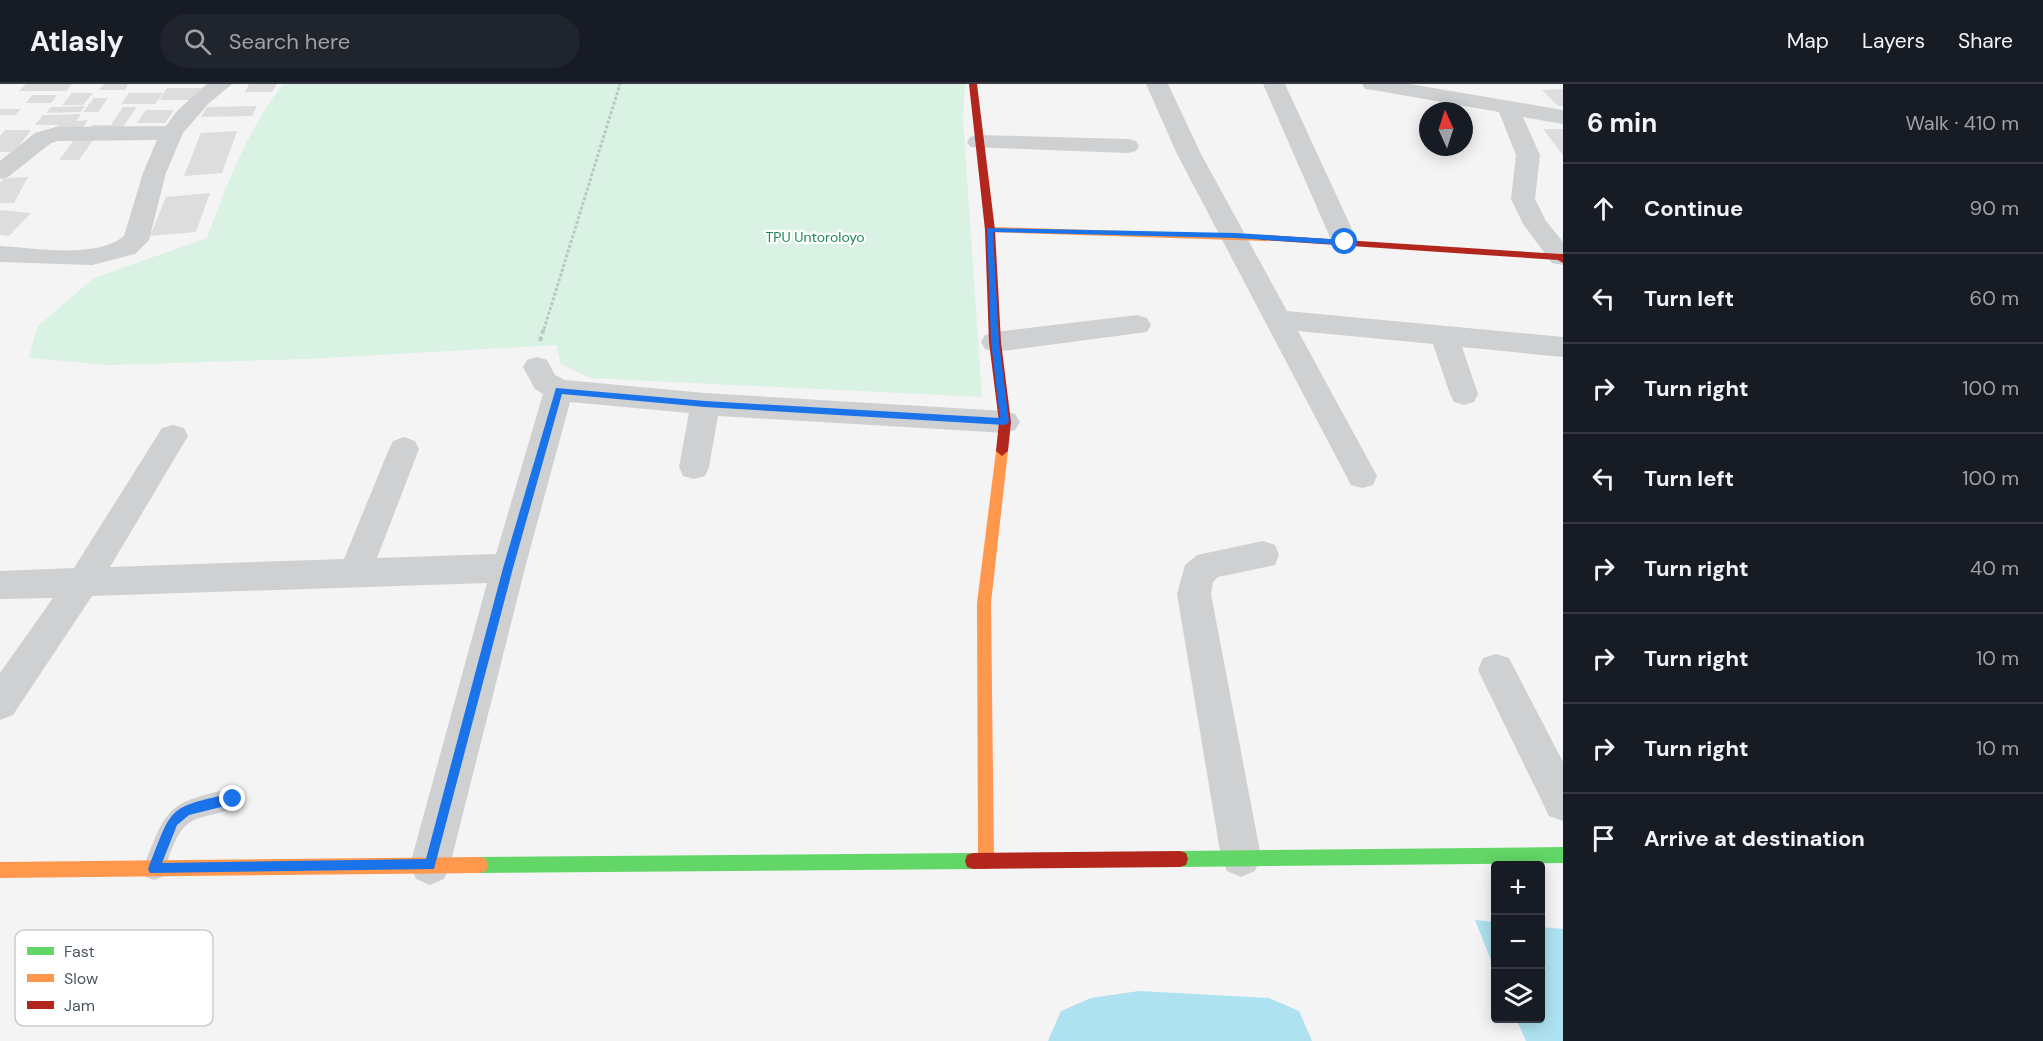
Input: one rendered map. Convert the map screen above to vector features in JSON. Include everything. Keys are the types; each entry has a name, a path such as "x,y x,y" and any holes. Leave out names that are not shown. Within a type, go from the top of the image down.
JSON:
{"street":[{"path":"0,254 83,257 103,255 130,247 136,240 160,152 170,133 195,105 221,84"},
{"path":"973,84 990,230 995,342 1005,422 984,603 986,861"},
{"path":"1274,84 1345,242"},
{"path":"1374,84 1443,91 1509,110 1563,117"},
{"path":"1157,85 1189,154 1362,476"},
{"path":"1509,110 1528,155 1523,199 1535,224 1562,259"},
{"path":"0,172 43,138 56,134 170,133"},
{"path":"978,142 1128,146"},
{"path":"990,230 1235,236 1562,259"},
{"path":"1280,320 1563,347"},
{"path":"995,342 1137,325"},
{"path":"1444,336 1464,394"},
{"path":"537,367 545,382 559,390 705,404 1005,422"},
{"path":"430,865 508,568 559,390"},
{"path":"693,467 705,404"},
{"path":"0,703 82,584 173,436"},
{"path":"355,572 404,449"},
{"path":"1241,857 1194,594 1197,575 1209,565 1263,555"},
{"path":"0,585 508,568"},
{"path":"1496,670 1563,802"},
{"path":"0,870 1563,855"}],"lane":[{"path":"154,869 173,821 186,810 233,799"}],"path":[{"path":"537,367 541,332 620,84"}],"green space":[{"name":"TPU Untoroloyo","path":"283,84 965,84 963,118 982,397 590,378 561,364 556,345 307,359 108,365 29,358 37,327 94,278 207,238 230,177 248,139"}],"water":[{"path":"1475,920 1491,922 1491,960"},
{"path":"1545,927 1563,929 1563,1041 1526,1041 1518,1023 1545,1023"}],"building":[{"path":"26,84 72,84 66,91 19,91"},
{"path":"104,84 128,84 125,90 99,90"},
{"path":"249,84 277,84 272,92 245,92"},
{"path":"167,88 202,88 194,100 159,100"},
{"path":"1563,89 1563,106 1558,106 1542,90"},
{"path":"72,93 93,93 83,105 62,105"},
{"path":"129,93 163,93 155,104 121,104"},
{"path":"32,95 57,95 51,103 26,103"},
{"path":"94,98 108,98 98,112 83,112"},
{"path":"85,106 80,112 46,113 51,107"},
{"path":"257,106 252,116 201,117 207,107"},
{"path":"123,107 137,107 122,128 88,131 92,125 111,125"},
{"path":"0,109 21,109 15,115 0,115"},
{"path":"146,110 174,110 165,123 137,123"},
{"path":"81,114 76,121 88,120 80,131 52,131 58,125 35,125 43,115"},
{"path":"1543,129 1563,129 1563,155"},
{"path":"5,130 31,130 14,152 0,152 0,136"},
{"path":"237,131 222,173 184,176 201,133"},
{"path":"77,136 96,136 79,160 59,160"},
{"path":"28,177 14,203 0,203 0,183 4,178"},
{"path":"210,193 196,232 150,236 166,197"},
{"path":"0,210 31,213 9,236 0,235"}],"waterway":[{"path":"1091,1041 1139,1033 1269,1041"}],"traffic: fast":[{"path":"1180,859 1563,855"},
{"path":"480,865 973,861"}],"traffic: slow":[{"path":"990,230 1265,238"},
{"path":"986,861 984,603 1002,451"},
{"path":"0,870 480,865"}],"traffic: jam":[{"path":"973,84 990,230 995,342 1005,422 1002,451"},
{"path":"1265,238 1561,257 1563,260"},
{"path":"973,861 1180,859"}],"route":[{"path":"233,799 186,810 173,821 154,869 430,865 508,568 559,390 705,404 1005,422 995,342 990,230 1235,236 1345,242"}]}
